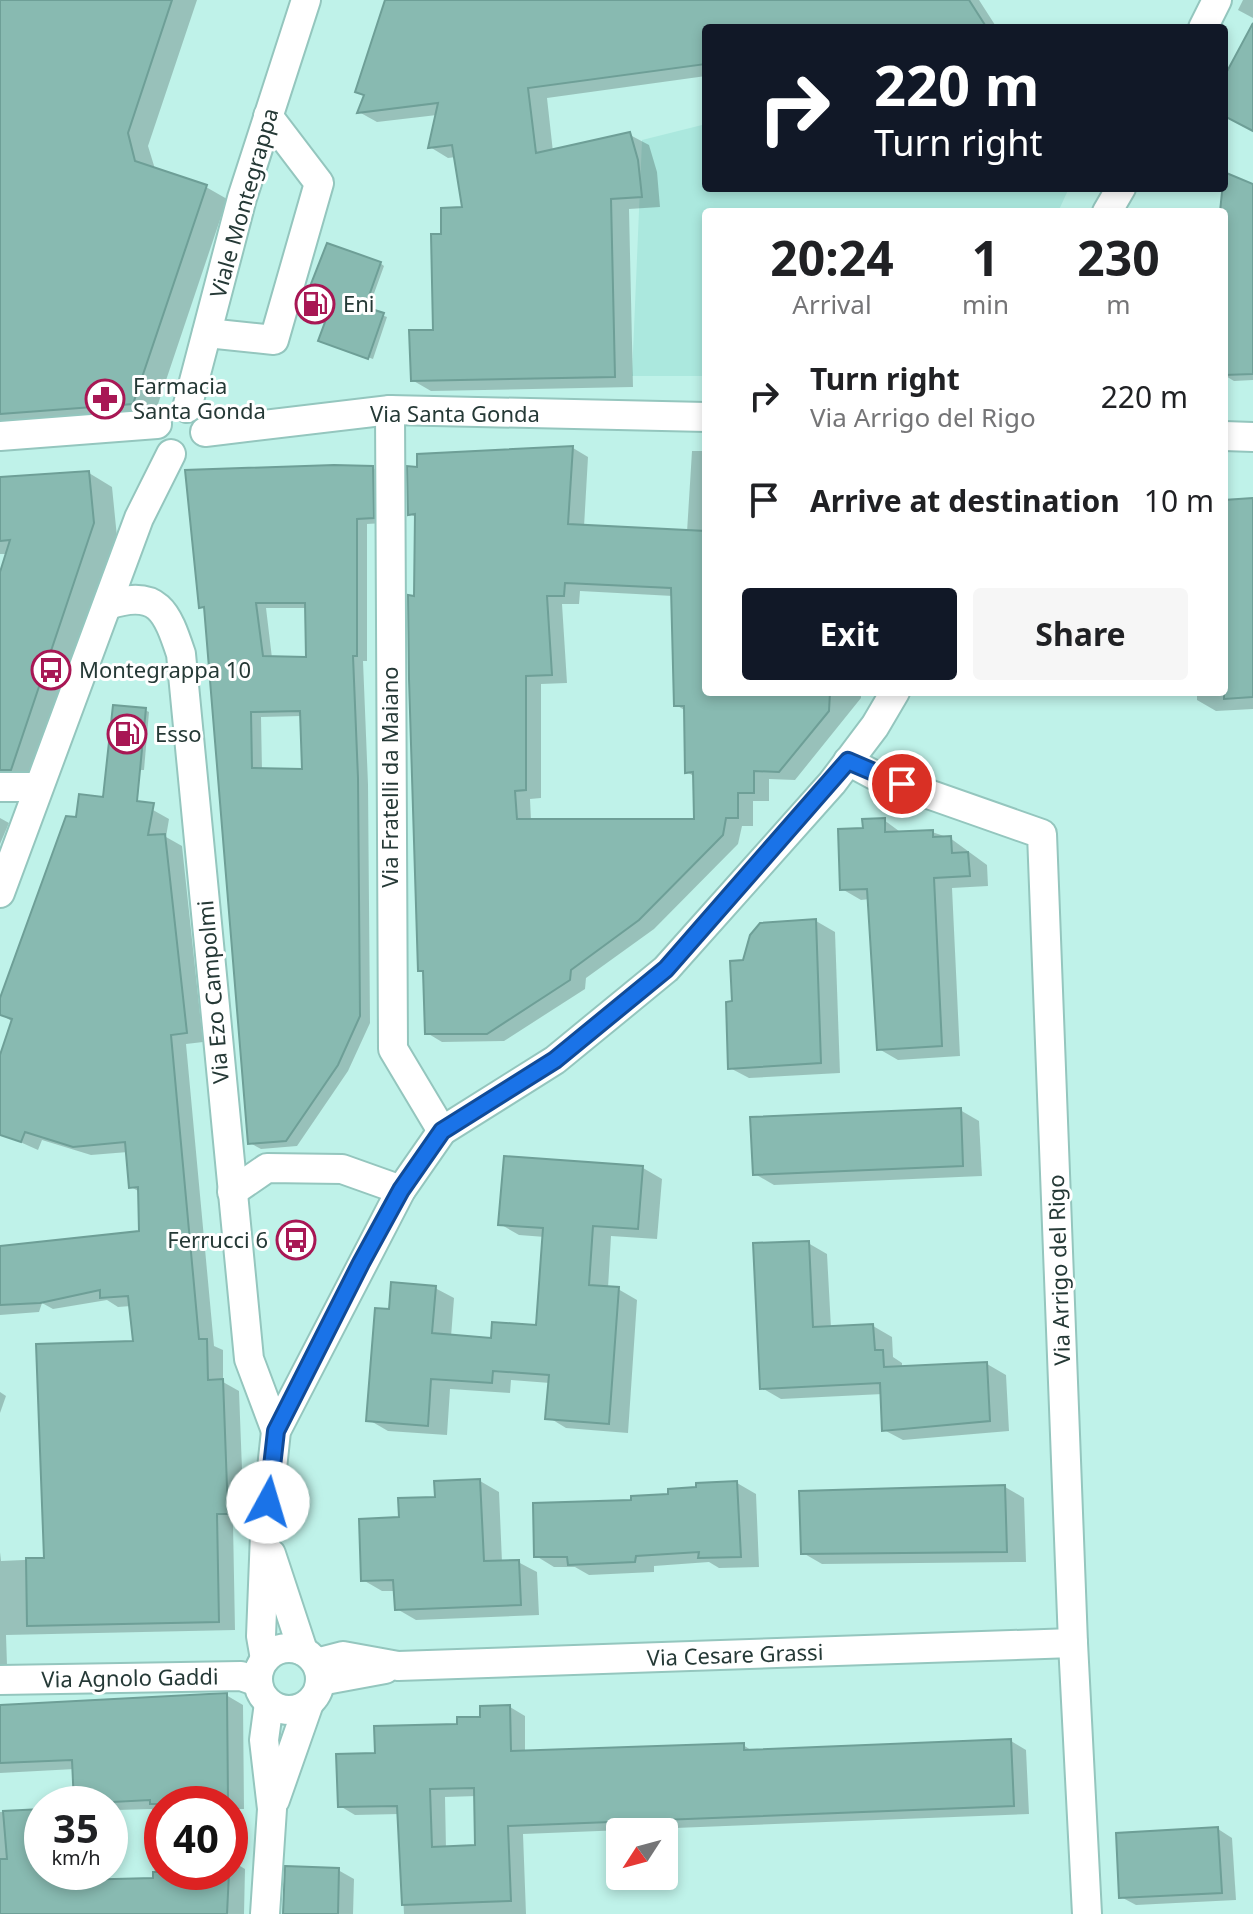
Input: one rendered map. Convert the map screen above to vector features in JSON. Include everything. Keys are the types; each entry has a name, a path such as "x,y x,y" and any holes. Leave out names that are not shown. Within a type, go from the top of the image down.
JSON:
{"street":[{"name":"Viale Montegrappa","path":"187,408 242,198 306,0"},
{"path":"1205,24 1217,0"},
{"path":"207,333 274,340 319,183 268,116"},
{"path":"0,436 157,424 172,408 187,408 200,417 205,432 193,452 171,454"},
{"name":"Via Santa Gonda","path":"205,432 390,410 702,417"},
{"name":"Via Fratelli da Maiano","path":"390,410 393,1049 442,1131"},
{"path":"157,424 157,438 171,454"},
{"path":"1228,436 1253,437"},
{"path":"0,893 36,787 139,518 171,454"},
{"name":"Via Ezo Campolmi","path":"108,605 125,599 150,601 168,614 181,654 249,1359 276,1431"},
{"path":"265,1914 272,1809 264,1740 261,1636 265,1534 276,1431 401,1190 442,1131 555,1060 666,969 848,761 875,726 893,696"},
{"name":"Via Arrigo del Rigo","path":"848,761 874,775 1042,834 1073,1643 1087,1914"},
{"path":"0,787 36,787"},
{"path":"232,1192 267,1168 342,1169 401,1190"},
{"path":"265,1534 312,1675 272,1809"},
{"name":"Via Cesare Grassi","path":"312,1675 398,1666 1073,1643"},
{"path":"264,1681 285,1648 312,1675"},
{"path":"264,1681 288,1710 312,1675"},
{"name":"Via Agnolo Gaddi","path":"0,1680 241,1676 264,1681"}],"shaded area":[{"path":"702,125 702,192 1067,192 1060,208 702,208 702,376 632,376 642,140"}],"building":[{"path":"0,0 172,0 128,133 135,161 207,185 133,404 0,414"},
{"path":"385,0 969,0 984,24 702,24 702,65 528,88 536,153 630,132 638,160 642,197 611,199 615,377 411,381 409,330 433,330 431,234 441,234 441,208 462,207 452,145 428,148 438,103 357,113 364,95 355,92"},
{"path":"1253,23 1253,131 1228,118 1228,70"},
{"path":"1228,174 1253,184 1253,374 1228,375 1228,208 1220,208 1222,192 1228,192"},
{"path":"327,243 381,262 365,307 384,313 368,359 318,341 325,322 300,312"},
{"path":"573,446 568,524 702,531 702,696 830,696 829,711 779,772 754,771 754,793 738,793 738,818 726,818 723,835 639,920 571,970 570,980 487,1034 425,1034 423,971 418,971 409,679 408,595 414,596 415,514 408,515 407,466 417,467 417,454","holes":["565,583 671,588 674,706 684,706 685,773 693,772 694,819 517,819 515,791 526,790 526,676 552,675 547,596 564,596"]},
{"path":"373,466 374,518 357,519 357,656 353,656 358,778 360,1016 338,1065 286,1141 248,1144 204,607 199,608 185,470","holes":["256,603 305,603 306,657 263,656","300,711 302,769 252,768 251,712"]},
{"path":"89,471 94,523 11,770 0,770 0,572 10,540 0,541 0,477"},
{"path":"1253,498 1253,697 1224,699 1228,696 1228,500"},
{"path":"113,705 146,708 137,801 154,803 148,835 165,834 187,1033 171,1035 199,1339 207,1339 208,1380 223,1379 228,1514 217,1514 219,1622 27,1626 26,1558 44,1558 36,1344 133,1341 128,1296 100,1298 100,1290 40,1303 0,1305 0,1246 139,1231 138,1187 129,1188 125,1142 73,1147 25,1132 21,1142 0,1135 0,1055 12,1019 0,1015 0,998 66,816 76,817 79,794 103,797"},
{"path":"885,818 885,832 933,830 933,837 951,836 952,853 968,852 970,876 934,878 942,1046 877,1050 867,889 840,890 838,829 863,828 862,819"},
{"path":"816,919 821,1063 728,1069 726,1002 732,1001 730,961 743,960 750,935 760,923"},
{"path":"961,1108 963,1166 753,1175 750,1117"},
{"path":"504,1156 643,1166 638,1229 593,1226 589,1285 619,1287 609,1424 545,1419 549,1375 493,1371 492,1383 431,1379 428,1426 366,1421 375,1308 389,1309 391,1282 436,1286 432,1333 491,1338 492,1322 536,1325 543,1228 498,1225"},
{"path":"809,1241 813,1327 873,1324 875,1350 883,1350 884,1367 987,1362 990,1421 882,1431 880,1383 760,1389 753,1243"},
{"path":"480,1479 484,1561 519,1560 521,1605 395,1610 393,1580 361,1581 359,1519 399,1517 398,1498 435,1497 434,1481"},
{"path":"737,1481 741,1557 698,1558 699,1552 636,1556 635,1562 568,1565 567,1557 534,1557 533,1503 631,1500 631,1496 668,1494 668,1489 696,1487 696,1483"},
{"path":"1005,1485 1007,1552 801,1554 799,1491"},
{"path":"227,1693 228,1786 144,1786 144,1800 128,1801 128,1786 73,1786 72,1760 0,1763 0,1705"},
{"path":"510,1705 511,1751 744,1743 744,1750 1011,1739 1014,1806 678,1819 606,1818 606,1822 508,1826 511,1901 402,1905 397,1806 338,1807 336,1754 375,1753 374,1726 457,1724 457,1717 480,1717 480,1706","holes":["474,1788 475,1845 432,1847 430,1789"]},
{"path":"24,1810 24,1890 128,1890 128,1879 144,1878 144,1890 228,1890 227,1914 0,1914 0,1859 7,1859 3,1811"},
{"path":"1218,1827 1222,1893 1119,1898 1116,1833"},
{"path":"285,1866 339,1868 338,1914 283,1914"}],"place":[{"name":"Eni","path":"315,304"},
{"name":"Farmacia Santa Gonda","path":"105,399"},
{"name":"Montegrappa 10","path":"51,670"},
{"name":"Esso","path":"127,734"},
{"name":"Ferrucci 6","path":"296,1240"}],"route":[{"path":"268,1502 276,1431 401,1190 442,1131 555,1060 666,969 832,783 848,761 874,775 902,784"}]}
